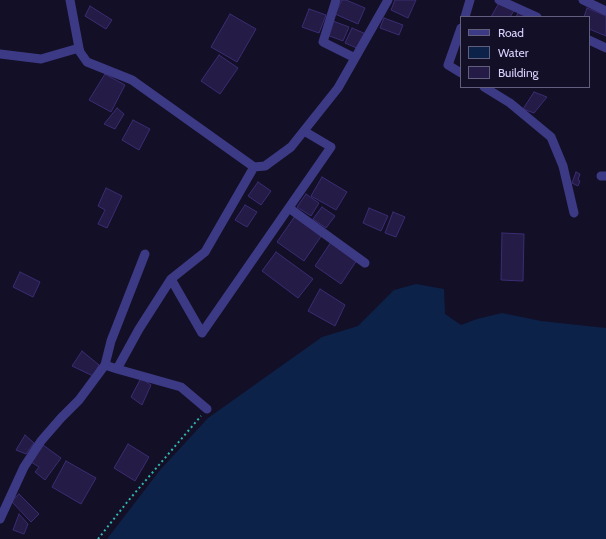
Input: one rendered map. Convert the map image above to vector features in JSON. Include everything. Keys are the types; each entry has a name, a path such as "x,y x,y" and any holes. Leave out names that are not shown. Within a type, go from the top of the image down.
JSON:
{"street":[{"path":"70,0 80,52 87,62 132,80 254,167 265,166 292,146 338,88 388,0"},
{"path":"465,16 470,0"},
{"path":"499,0 535,16"},
{"path":"583,0 606,12"},
{"path":"333,1 323,42 355,58"},
{"path":"460,31 448,65 460,72"},
{"path":"590,40 606,48"},
{"path":"0,54 41,59 79,48"},
{"path":"486,88 510,103 551,137 563,166 574,213"},
{"path":"171,280 202,332 331,147 304,130"},
{"path":"117,369 139,329 171,280 205,252 254,167"},
{"path":"289,208 366,263"},
{"path":"0,519 24,468 41,441 79,400 105,365 111,340 145,254"},
{"path":"105,365 182,387 207,409"}],"path":[{"path":"98,539 128,501 207,409"}],"water":[{"path":"416,284 444,289 445,314 461,325 477,319 502,313 541,321 606,328 606,539 107,539 160,470 208,418 322,337 358,326 394,290"}],"building":[{"path":"342,0 346,0 365,8 358,24 335,14"},
{"path":"395,0 416,0 408,18 391,10"},
{"path":"500,1 515,9 511,16 492,16"},
{"path":"90,6 112,20 106,29 85,16"},
{"path":"587,8 606,16 606,36 590,29 590,16 584,16"},
{"path":"309,9 326,15 319,33 302,27"},
{"path":"518,13 526,16 516,16"},
{"path":"230,14 256,29 237,62 211,47"},
{"path":"384,18 403,25 399,35 380,28"},
{"path":"333,21 349,27 343,41 327,35"},
{"path":"352,28 366,34 359,49 345,43"},
{"path":"219,55 238,68 220,94 201,81"},
{"path":"105,74 125,85 111,112 89,100"},
{"path":"534,92 547,97 534,113 523,109"},
{"path":"117,108 124,114 115,129 104,124"},
{"path":"133,120 150,129 139,150 122,140"},
{"path":"576,172 580,174 578,186 572,183"},
{"path":"322,177 347,192 336,210 311,196"},
{"path":"258,182 271,191 261,205 248,196"},
{"path":"106,188 122,196 107,228 98,224 105,210 98,206"},
{"path":"306,194 319,203 311,216 297,207"},
{"path":"245,205 257,212 247,227 235,220"},
{"path":"322,207 335,216 326,228 313,219"},
{"path":"369,208 388,216 381,231 363,223"},
{"path":"393,212 405,217 396,237 385,233"},
{"path":"295,216 322,235 304,261 277,242"},
{"path":"502,233 524,234 523,281 501,280"},
{"path":"331,242 357,260 341,284 315,266"},
{"path":"276,252 313,279 298,298 262,271"},
{"path":"20,272 40,282 33,297 13,287"},
{"path":"320,289 345,305 335,326 308,311"},
{"path":"82,351 99,365 93,376 72,366"},
{"path":"141,378 151,385 142,405 131,397"},
{"path":"25,435 34,443 26,454 16,450"},
{"path":"128,444 149,457 135,481 114,468"},
{"path":"43,445 61,458 45,480 35,472 39,467 31,462"},
{"path":"66,461 96,478 81,504 52,487"},
{"path":"19,494 39,514 31,522 11,501"},
{"path":"19,514 28,524 24,534 13,530"}]}
